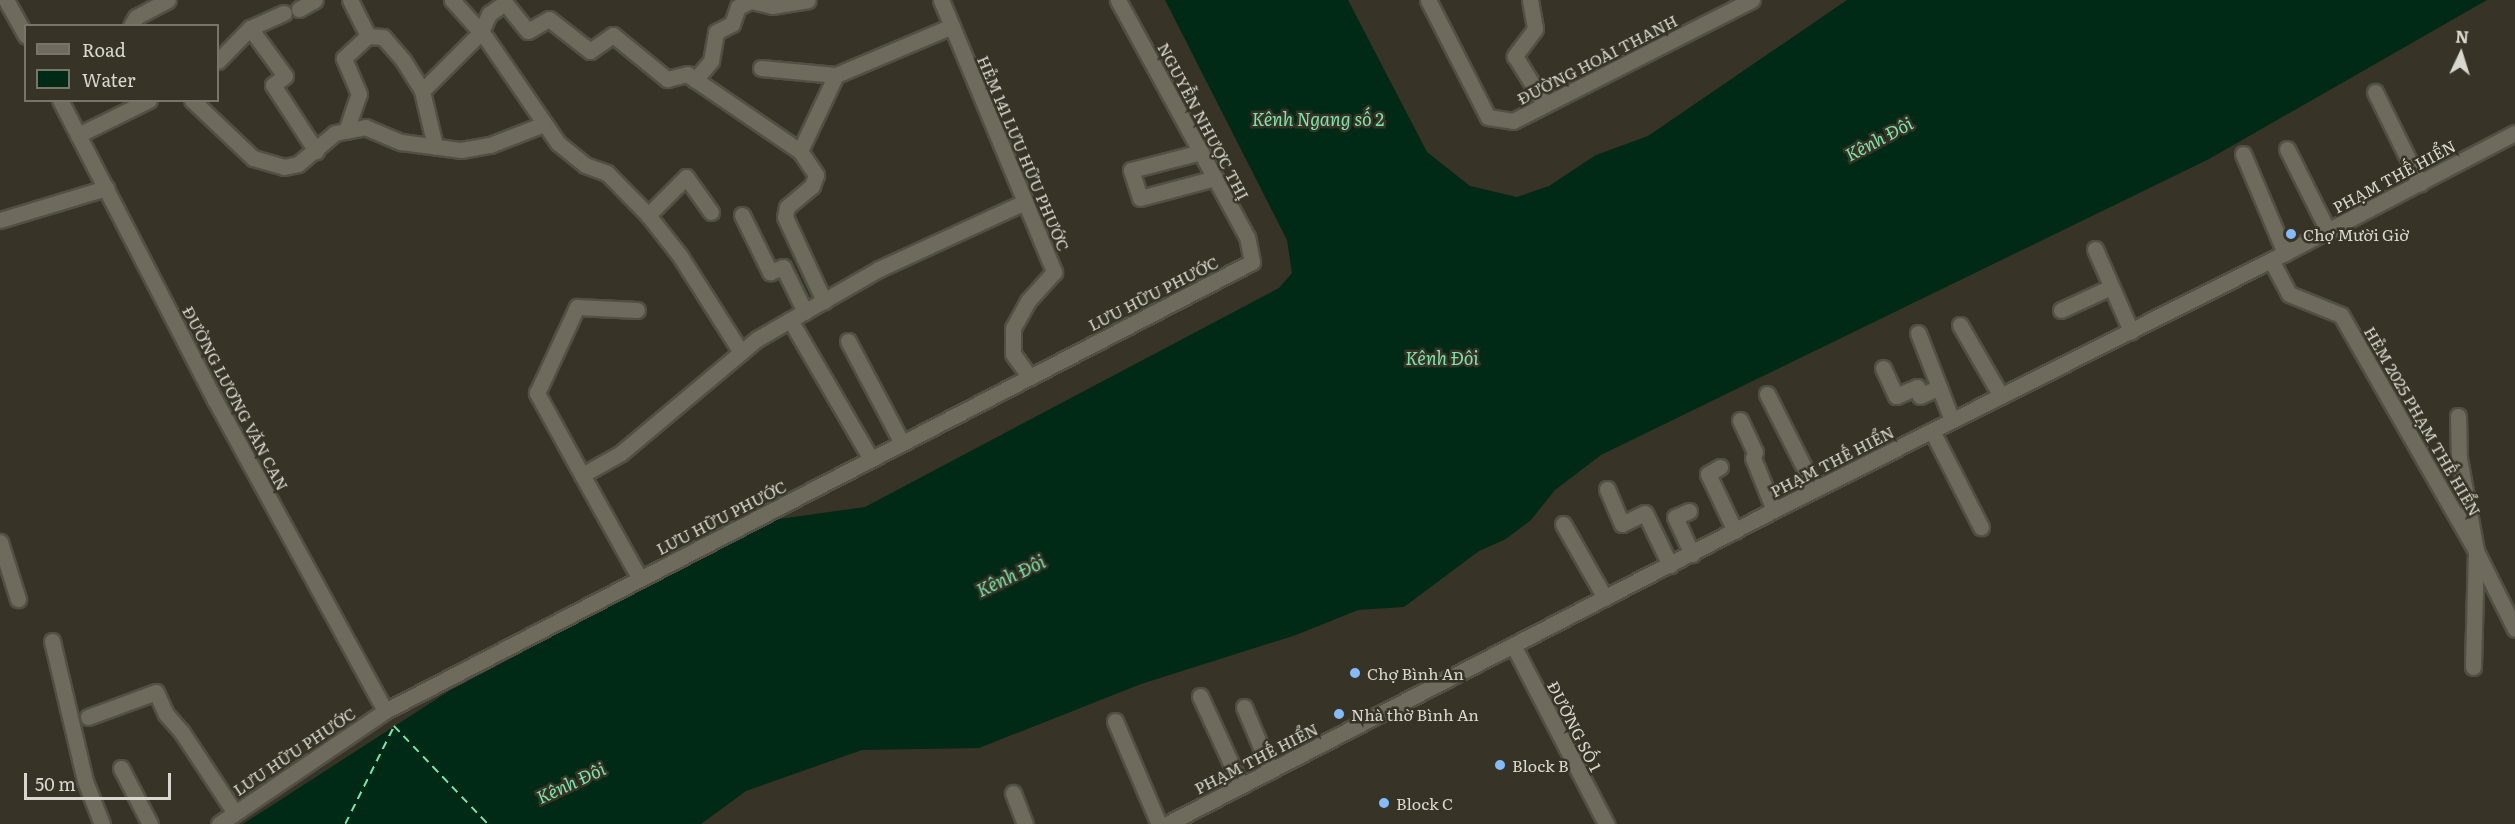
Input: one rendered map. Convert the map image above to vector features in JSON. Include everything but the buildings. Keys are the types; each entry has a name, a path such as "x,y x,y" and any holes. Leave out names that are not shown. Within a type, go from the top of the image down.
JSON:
{"street":[{"path":"132,24 136,17 168,0"},
{"path":"219,60 249,28 315,0"},
{"path":"350,0 368,36"},
{"path":"452,0 481,32 558,143 585,165 607,173 648,215 680,256 741,352"},
{"path":"422,91 481,32 489,14 506,1 528,31 549,19 590,51 613,35 667,79 691,77 711,61 716,32 732,24 738,7 752,1 772,6 808,0"},
{"name":"HẺM 141 LƯU HỮU PHƯỚC","path":"941,0 1054,272 1028,301 1013,328 1013,354 1030,377"},
{"name":"NGUYỄN NHƯỢC THỊ","path":"1118,0 1247,237 1252,262"},
{"name":"ĐƯỜNG HOÀI THANH","path":"1428,0 1488,117 1513,121 1752,0"},
{"path":"1530,0 1535,28 1515,56 1545,105"},
{"path":"13,2 24,31"},
{"path":"761,68 836,75 952,26"},
{"path":"249,28 285,76 273,86 316,151"},
{"path":"346,131 359,94 344,58 368,36 383,37 403,60 422,91 435,146"},
{"path":"800,151 836,75"},
{"path":"691,77 800,151 816,175 812,186 788,207 785,217 824,301"},
{"path":"2375,92 2420,183"},
{"name":"ĐƯỜNG LƯƠNG VĂN CAN","path":"61,102 216,400 385,711"},
{"path":"78,135 145,102"},
{"path":"194,102 253,158 284,167 298,165 335,133 365,127 401,142 461,150 490,145 544,124"},
{"name":"PHẠM THẾ HIỂN","path":"1167,824 1774,510 2278,257 2515,133"},
{"path":"2287,149 2328,231"},
{"path":"1201,152 1131,170 1140,198 1215,178"},
{"name":"HẺM 2025 PHẠM THẾ HIỂN","path":"2243,154 2289,294 2341,315 2475,551 2515,629"},
{"path":"648,215 686,177 711,212"},
{"path":"0,220 106,188"},
{"path":"582,475 621,453 741,352 790,320 879,269 1024,202"},
{"path":"742,215 770,272 783,267 805,312"},
{"path":"2095,249 2131,331"},
{"name":"LƯU HỮU PHƯỚC","path":"219,824 385,711 1252,262"},
{"path":"2061,310 2111,287"},
{"path":"637,310 577,307 537,393 640,579"},
{"path":"790,320 871,459"},
{"path":"1960,325 2001,396"},
{"path":"1918,333 1953,420"},
{"path":"848,341 902,443"},
{"path":"1883,368 1896,396 1917,387 1920,396 1939,387"},
{"path":"1767,394 1815,489"},
{"path":"2458,416 2459,458 2475,551 2473,667"},
{"path":"1740,420 1755,452 1753,458 1774,510"},
{"path":"1932,431 1981,527"},
{"path":"1720,467 1708,474 1735,531"},
{"path":"1607,489 1622,524 1645,513 1670,565"},
{"path":"1689,511 1675,517 1692,554"},
{"path":"1563,524 1605,598"},
{"path":"0,542 18,599"},
{"path":"52,641 85,781 102,824"},
{"name":"ĐƯỜNG SỐ 1","path":"1513,645 1606,824"},
{"path":"88,717 156,692 166,714 181,731 235,813"},
{"path":"1200,696 1241,785"},
{"path":"1244,707 1271,771"},
{"path":"1115,722 1159,824"},
{"path":"121,768 150,824"},
{"path":"1013,793 1026,824"}],"water":[{"name":"Kênh Đôi","path":"1165,0 1348,0 1427,152 1470,186 1517,197 1549,186 1596,155 1648,136 1847,0 2487,0 2209,159 1601,455 1555,490 1531,520 1506,539 1479,551 1404,607 1358,610 1296,635 1141,684 979,748 862,750 746,791 701,824 243,824 449,691 772,520 865,507 1279,288 1292,273 1287,240"}],"ferry route":[{"path":"345,824 394,726 488,824"}],"place":[{"name":"Chợ Mười Giờ","path":"2291,234"},
{"name":"Chợ Bình An","path":"1355,673"},
{"name":"Nhà thờ Bình An","path":"1339,714"},
{"name":"Block B","path":"1500,765"},
{"name":"Block C","path":"1384,803"}],"water label":[{"name":"Kênh Ngang số 2","path":"1318,119"}]}
